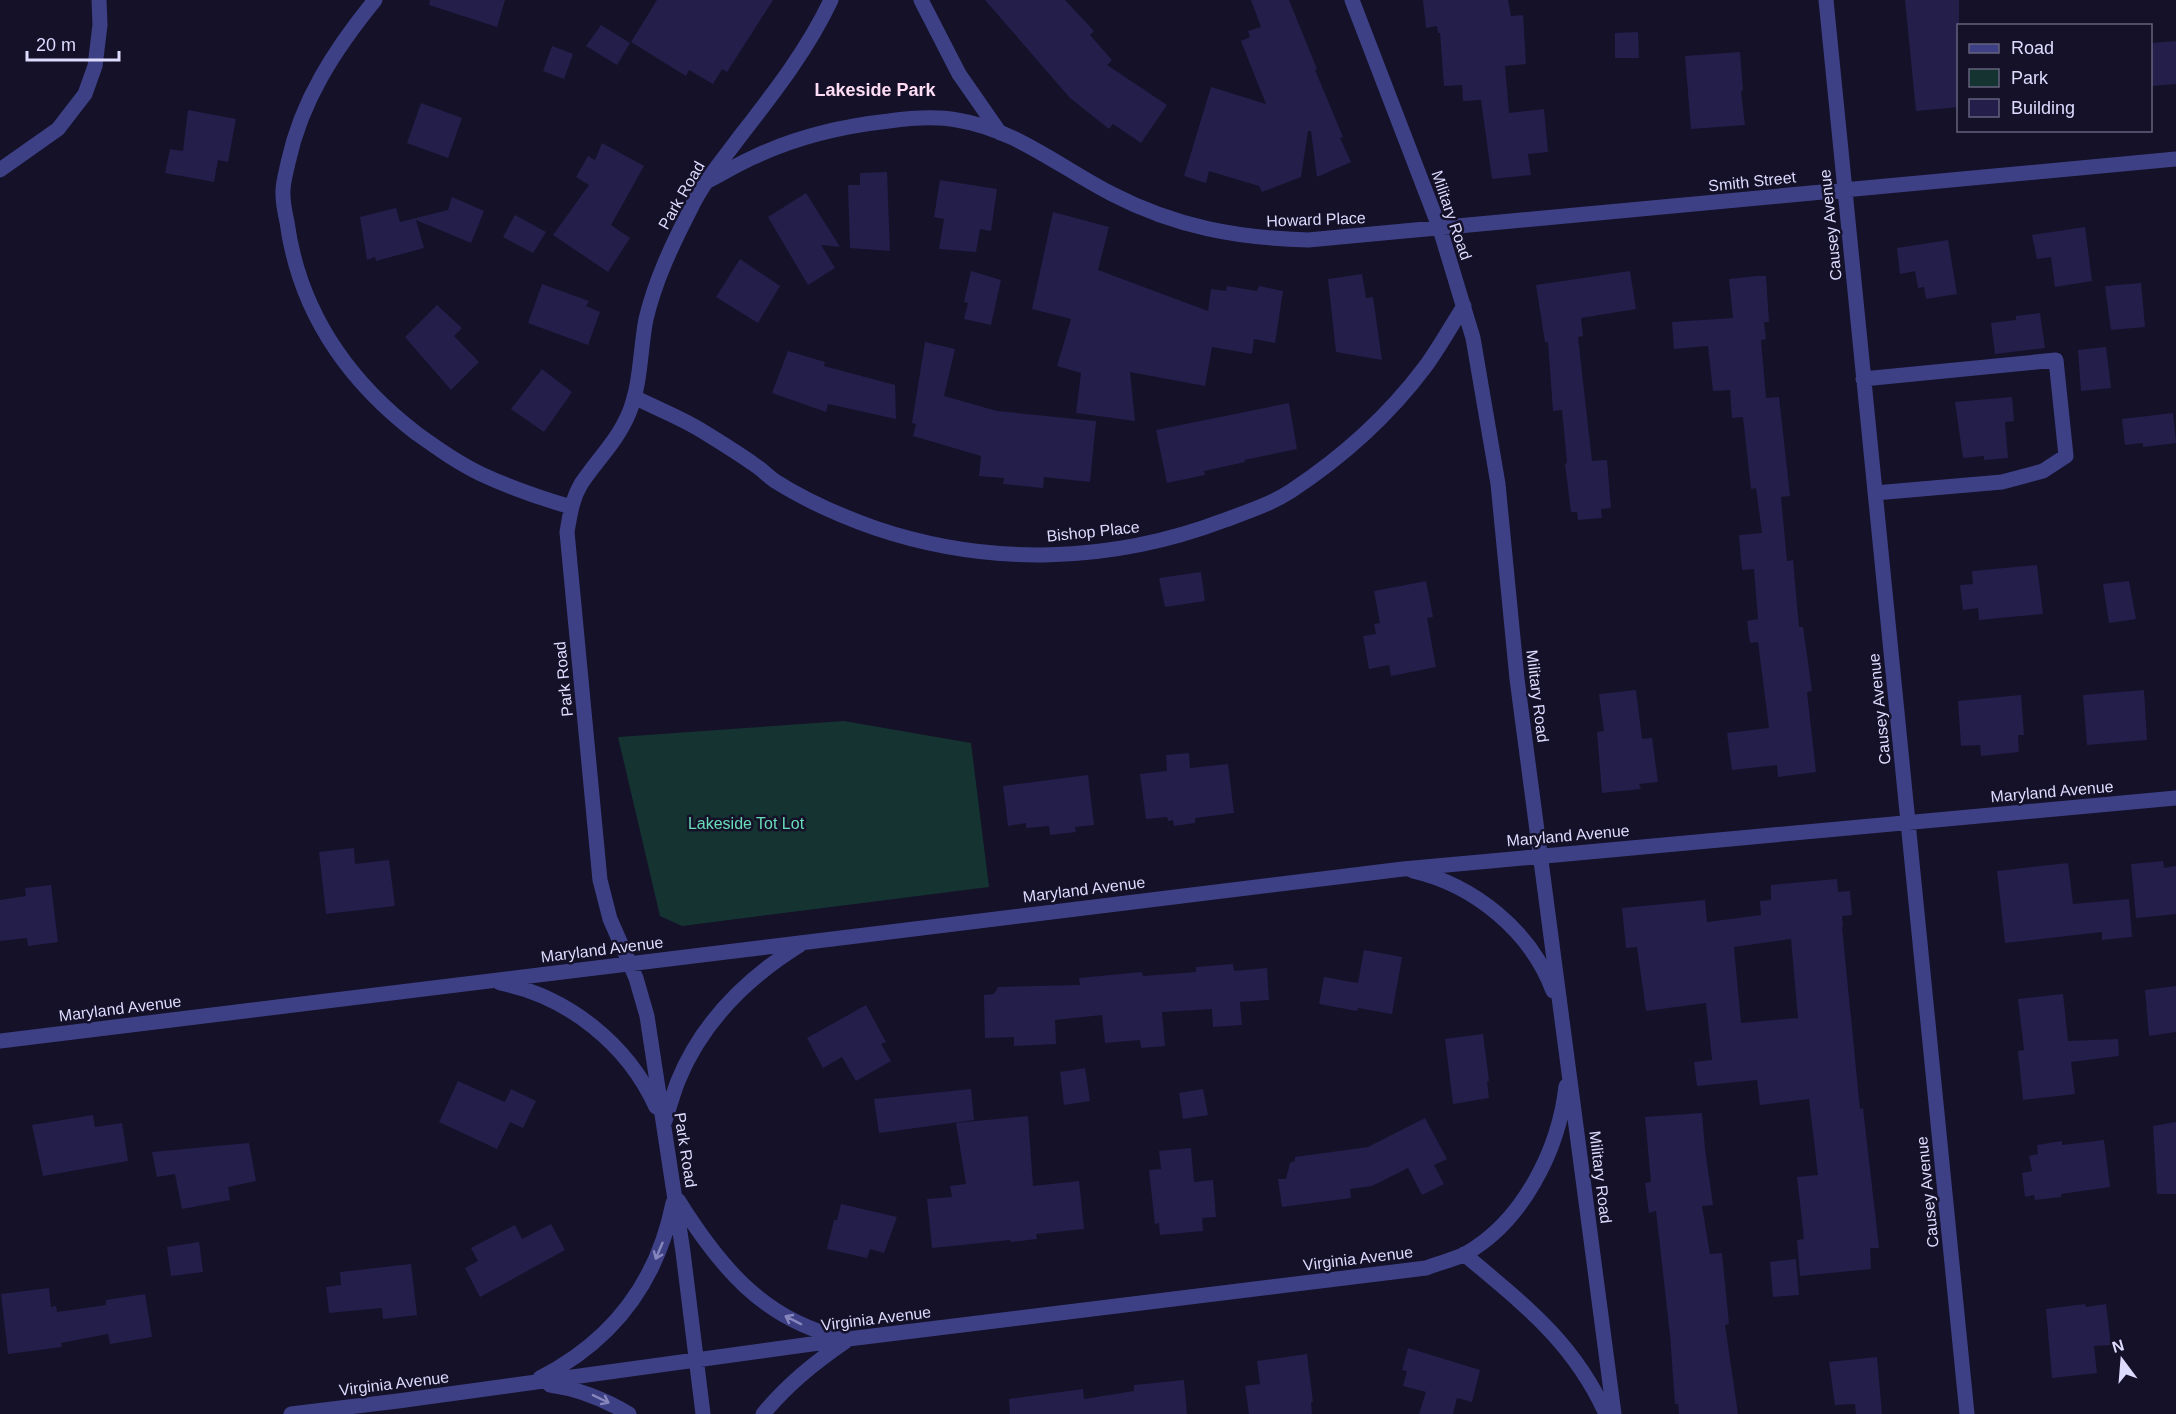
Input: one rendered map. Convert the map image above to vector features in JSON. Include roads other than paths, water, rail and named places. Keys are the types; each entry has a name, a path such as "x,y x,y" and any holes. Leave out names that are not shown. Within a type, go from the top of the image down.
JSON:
{"street":[{"path":"0,170 58,129 85,94 96,66 100,25 99,0"},
{"path":"375,0 321,75 304,109 292,146 283,193 290,248 300,282 319,324 349,370 391,413 443,452 480,474 530,495 571,507"},
{"name":"Park Road","path":"703,1414 647,1016 630,964 610,919 600,880 567,532 571,507 581,485 612,445 629,414 634,398 646,320 661,270 691,208 706,182 787,75 831,0"},
{"name":"Howard Place","path":"921,0 959,74 1000,133"},
{"name":"Military Road","path":"1352,0 1440,229 1473,338 1498,484 1517,679 1614,1414"},
{"name":"Causey Avenue","path":"1826,0 1967,1414"},
{"name":"Howard Place","path":"706,182 755,156 807,136 861,124 914,118 957,120 1000,133 1045,155 1112,195 1163,217 1217,232 1262,239 1308,240 1440,229"},
{"name":"Smith Street","path":"1440,229 2176,159"},
{"name":"Bishop Place","path":"634,398 696,428 754,464 775,481 830,509 875,528 934,545 994,554 1068,555 1128,548 1188,534 1256,508 1289,492 1339,455 1384,414 1425,368 1464,306"},
{"path":"1863,378 2056,360 2066,456 2043,471 2002,482 1875,493"},
{"name":"Maryland Avenue","path":"0,1041 1403,869 2176,798"},
{"path":"1403,869 1446,882 1479,899 1503,918 1529,946 1539,962 1562,1013"},
{"path":"664,1124 678,1081 699,1041 726,1005 765,968 806,942"},
{"path":"487,981 535,993 565,1007 598,1030 626,1057 648,1088 664,1124"},
{"name":"Virginia Avenue","path":"291,1414 848,1339 1426,1268 1464,1254 1493,1234 1513,1213 1537,1175 1552,1143 1564,1100 1569,1065"},
{"path":"674,1195 701,1237 736,1280 767,1306 795,1322 825,1334 848,1339"},
{"path":"530,1383 566,1365 590,1347 625,1311 644,1285 662,1245 674,1195"},
{"path":"1464,1254 1536,1315 1568,1349 1598,1396 1606,1414"},
{"path":"763,1414 782,1391 810,1366 848,1339"},
{"path":"530,1383 566,1387 594,1395 629,1414"}],"district":[{"name":"Lakeside Park","path":"875,90"}],"park label":[{"name":"Lakeside Tot Lot","path":"746,823"}]}
